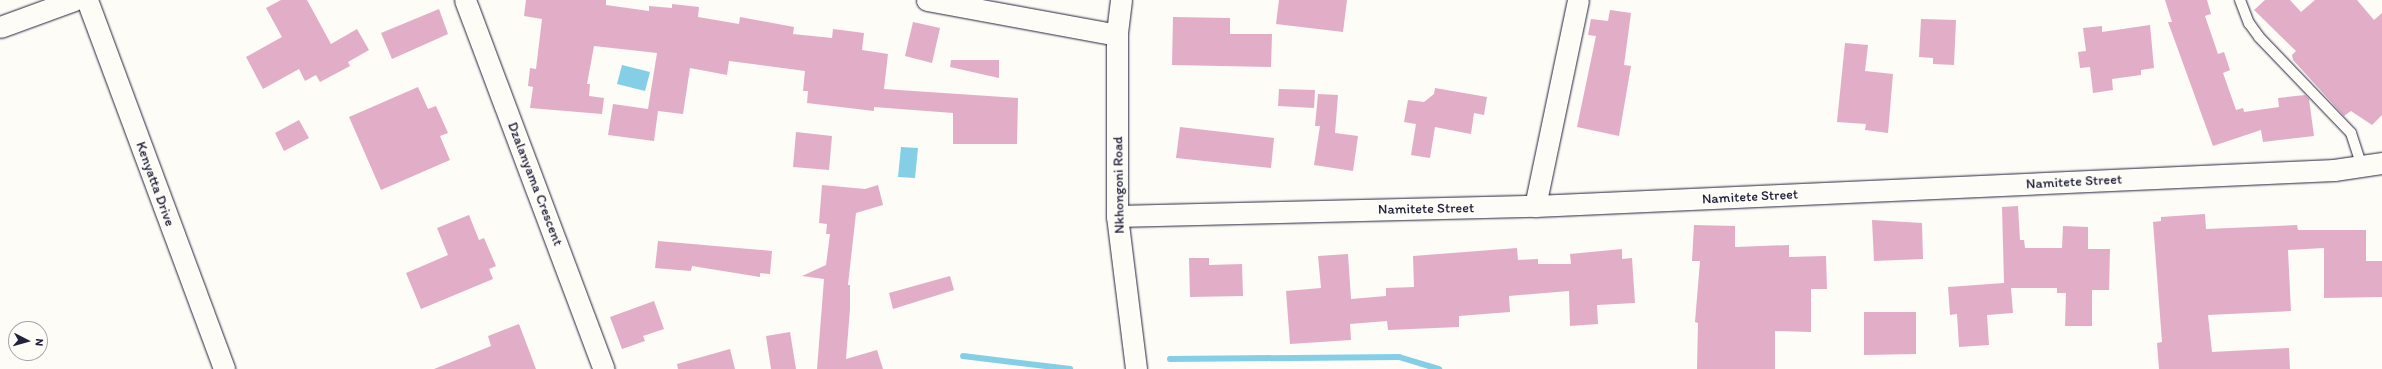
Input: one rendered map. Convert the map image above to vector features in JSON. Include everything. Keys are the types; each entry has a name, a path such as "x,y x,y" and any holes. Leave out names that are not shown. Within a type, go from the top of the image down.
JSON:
{"street":[{"path":"0,27 74,0"},
{"name":"Kenyatta Drive","path":"87,0 224,369"},
{"name":"Dzalanyama Crescent","path":"465,0 604,369"},
{"path":"927,0 1117,35"},
{"name":"Nkhongoni Road","path":"1121,0 1117,35 1118,216 1136,369"},
{"path":"1534,206 1578,0"},
{"name":"Namitete Street","path":"1118,216 1534,206 2318,171 2382,163"}],"lane":[{"path":"2240,0 2249,23 2259,37 2351,133 2362,166"}],"water":[{"path":"622,65 650,72 645,91 617,84"},
{"path":"901,147 918,148 915,178 898,177"}],"building":[{"path":"281,0 307,0 331,44 357,29 369,50 348,62 350,66 320,82 316,75 305,81 299,69 263,89 246,57 282,37 266,8"},
{"path":"526,0 606,0 606,5 649,11 649,6 672,8 672,4 699,7 698,17 739,24 740,17 794,27 793,34 832,38 833,29 864,33 862,50 888,54 884,89 1018,98 1017,144 953,144 953,113 874,107 874,111 807,103 808,91 803,91 805,71 729,61 727,75 690,68 683,114 658,111 654,141 608,135 613,104 648,109 657,53 594,46 587,84 590,84 589,96 604,98 602,114 530,108 533,87 528,86 530,68 536,69 542,19 524,16"},
{"path":"1279,0 1347,0 1343,32 1276,24"},
{"path":"2165,0 2207,0 2211,14 2205,16 2218,54 2224,52 2230,70 2223,73 2236,110 2243,108 2244,112 2279,107 2278,98 2305,95 2309,99 2314,136 2263,142 2261,130 2213,146 2168,22 2172,22"},
{"path":"2265,0 2290,0 2301,12 2315,0 2357,0 2374,20 2382,13 2382,115 2372,125 2351,111 2344,116 2293,60 2292,55 2296,51 2254,10"},
{"path":"439,9 448,34 392,59 381,33"},
{"path":"1610,10 1631,13 1624,65 1631,66 1619,136 1577,127 1596,36 1588,35 1591,19 1608,21"},
{"path":"1173,17 1230,18 1230,34 1272,34 1271,67 1172,65"},
{"path":"1921,19 1956,20 1954,65 1933,64 1933,58 1919,57"},
{"path":"913,22 940,28 932,63 905,56"},
{"path":"2150,25 2154,68 2141,70 2141,75 2112,79 2113,90 2093,93 2090,67 2080,68 2078,52 2086,51 2083,28 2102,26 2102,32"},
{"path":"1845,43 1868,45 1865,71 1893,74 1888,133 1865,130 1866,124 1837,122"},
{"path":"951,60 999,60 999,78 950,67"},
{"path":"418,87 428,109 436,106 448,133 440,136 450,160 381,190 349,117"},
{"path":"1435,88 1487,97 1484,115 1474,113 1471,134 1435,127 1430,158 1411,155 1416,124 1404,122 1408,100 1424,102 1434,94"},
{"path":"1279,89 1315,90 1314,108 1278,106"},
{"path":"1318,94 1338,95 1335,133 1358,136 1353,171 1314,165 1320,126 1315,126"},
{"path":"299,120 309,138 284,151 275,133"},
{"path":"1180,127 1274,138 1271,168 1176,158"},
{"path":"796,132 832,136 829,170 793,167"},
{"path":"822,185 865,189 878,185 883,205 856,213 848,285 850,285 850,309 846,359 877,350 883,369 817,369 824,279 802,276 826,265 830,234 826,234 827,224 819,223"},
{"path":"2018,206 2020,240 2024,240 2025,248 2062,248 2063,226 2088,227 2088,249 2110,249 2109,290 2092,290 2092,326 2065,326 2066,293 2057,293 2057,288 2011,288 2013,313 1987,315 1989,345 1959,347 1957,314 1950,315 1948,287 2004,283 2002,207"},
{"path":"2205,214 2206,229 2297,225 2298,230 2366,230 2366,261 2382,261 2382,297 2324,298 2324,248 2288,250 2291,311 2208,315 2212,352 2289,348 2290,369 2159,369 2157,343 2162,342 2153,222 2161,221 2161,217"},
{"path":"469,215 479,240 484,238 496,266 489,269 493,279 421,309 406,273 448,255 437,228"},
{"path":"1872,220 1922,223 1923,259 1874,261"},
{"path":"1694,225 1735,226 1735,247 1789,245 1789,257 1826,256 1827,289 1811,289 1811,332 1775,331 1775,369 1697,369 1698,323 1695,322 1700,261 1692,261"},
{"path":"658,241 772,251 770,274 760,273 760,277 692,266 691,271 655,268"},
{"path":"1517,248 1518,260 1538,259 1538,264 1571,264 1570,254 1622,249 1622,259 1632,258 1635,303 1597,305 1598,324 1570,326 1569,291 1509,296 1510,312 1459,316 1459,327 1388,330 1387,321 1350,324 1351,340 1290,344 1286,291 1321,288 1318,256 1348,254 1351,299 1386,296 1386,288 1414,287 1413,256"},
{"path":"1189,258 1209,258 1209,265 1242,264 1243,296 1190,297"},
{"path":"950,276 954,290 893,309 889,293"},
{"path":"654,301 664,329 643,336 645,341 622,349 610,317"},
{"path":"1864,312 1916,312 1916,354 1864,355"},
{"path":"519,324 536,369 434,369 491,346 488,336"},
{"path":"790,332 796,369 771,369 766,336"},
{"path":"730,349 735,369 678,369 677,364"}],"waterway":[{"path":"963,356 1070,369"},
{"path":"1170,359 1399,357 1439,369"}]}
